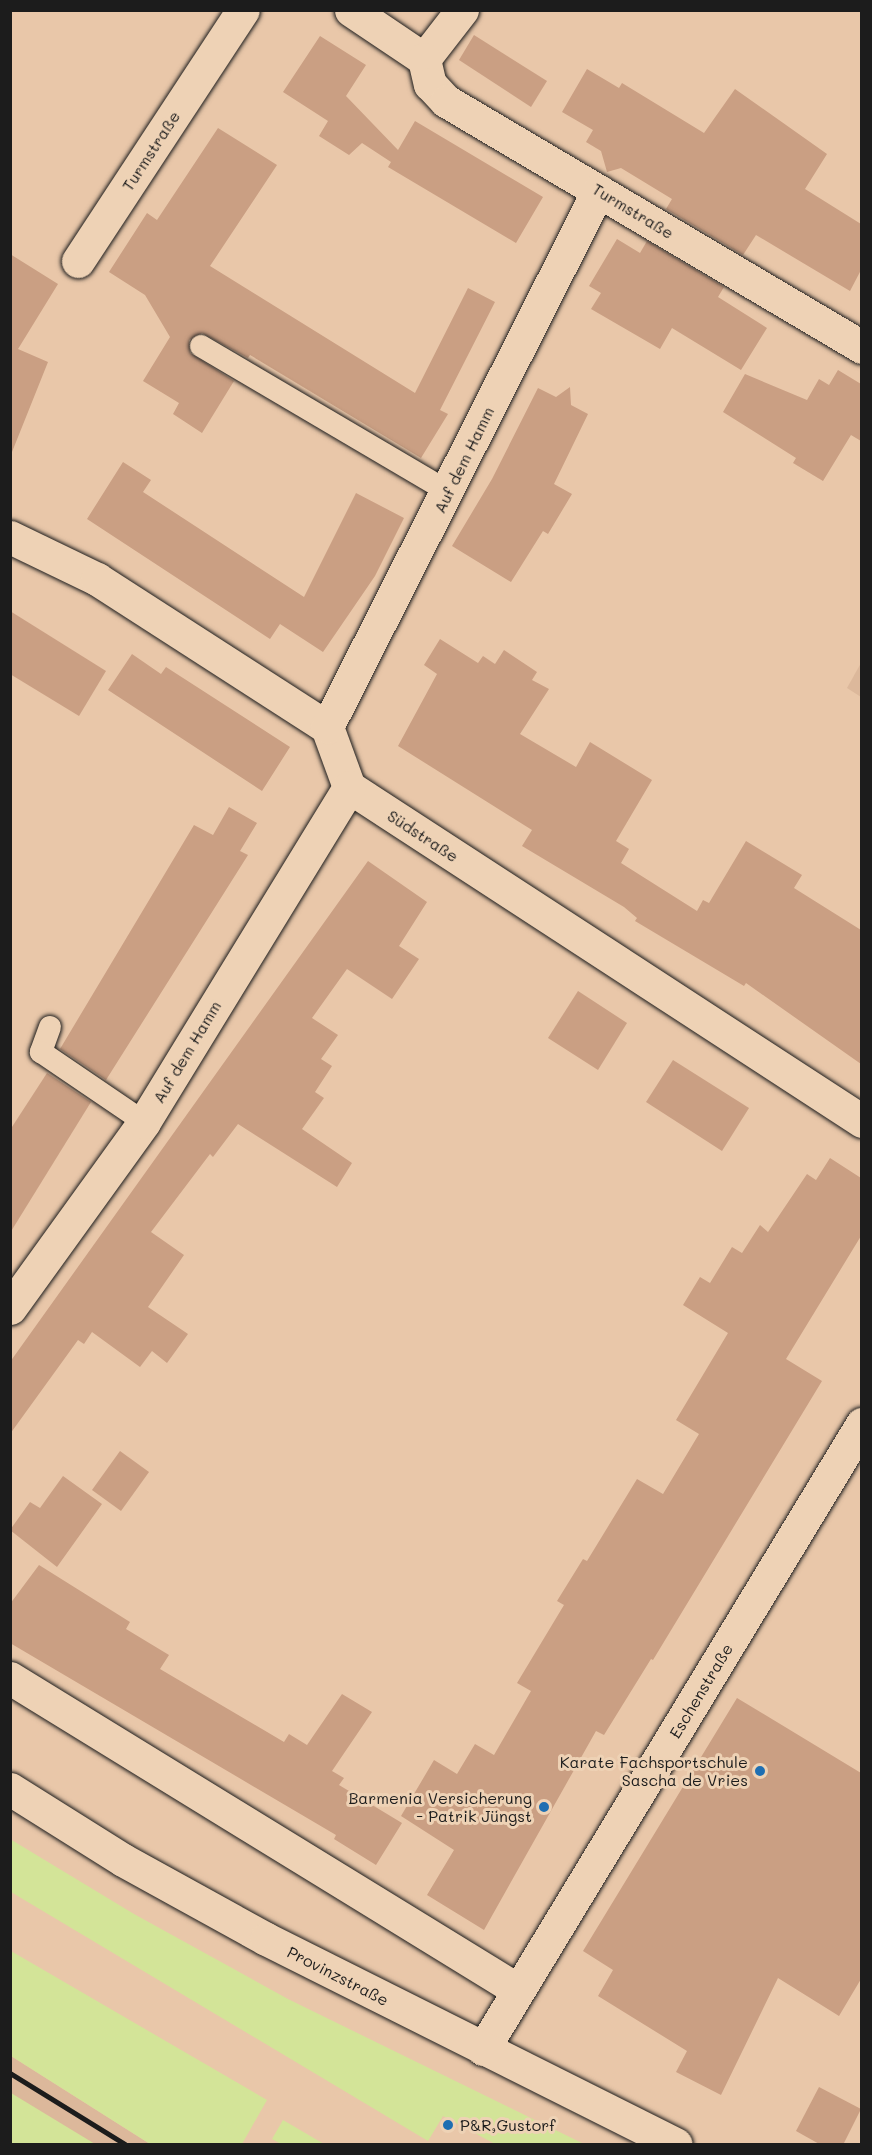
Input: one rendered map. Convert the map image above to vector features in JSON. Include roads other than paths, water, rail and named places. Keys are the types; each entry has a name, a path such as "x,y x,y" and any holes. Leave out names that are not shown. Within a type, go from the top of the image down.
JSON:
{"street":[{"name":"Turmstraße","path":"78,261 243,10"},
{"path":"351,10 424,59 462,10"},
{"name":"Turmstraße","path":"424,59 430,84 446,101 861,347"},
{"name":"Auf dem Hamm","path":"327,727 448,492 598,190"},
{"path":"10,537 97,579 327,727 349,787"},
{"name":"Auf dem Hamm","path":"10,1308 144,1122 349,787"},
{"name":"Südstraße","path":"349,787 861,1121"},
{"name":"Eschenstraße","path":"483,2049 861,1424"},
{"path":"10,1678 518,1990"},
{"name":"Provinzstraße","path":"10,1789 123,1860 219,1914 483,2049 639,2136 676,2145"}],"lane":[{"path":"201,346 448,492"},
{"path":"50,1027 41,1052 144,1122"}],"railway":[{"path":"10,2073 125,2144"}],"place":[{"name":"Karate Fachsportschule Sascha de Vries","path":"760,1771"},
{"name":"Barmenia Versicherung - Patrik Jüngst","path":"544,1807"},
{"name":"P&R,Gustorf","path":"448,2125"}]}
